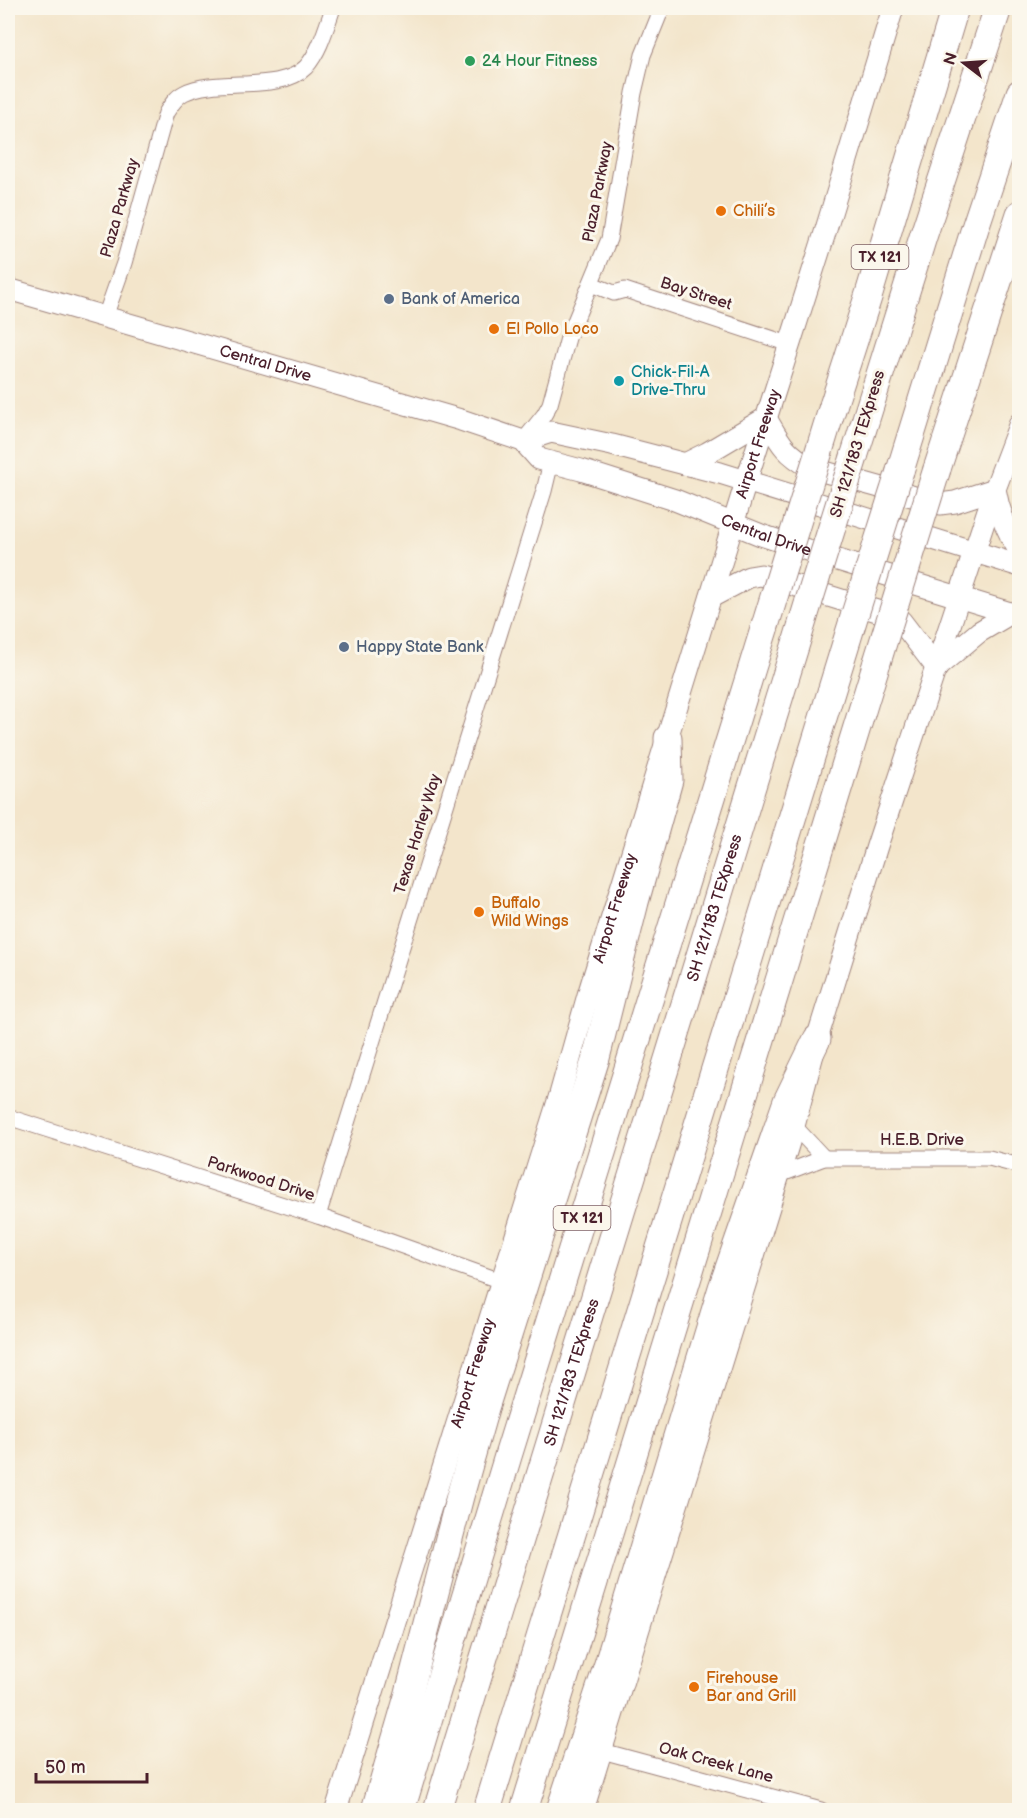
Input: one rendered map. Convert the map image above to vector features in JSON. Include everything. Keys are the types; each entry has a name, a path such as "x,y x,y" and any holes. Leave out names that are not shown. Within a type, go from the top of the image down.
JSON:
{"highway":[{"name":"TX 121","path":"401,1810 508,1456 869,294 955,8"},
{"name":"SH 121/183 TEXpress","path":"437,1810 809,601 923,237 998,8"},
{"path":"487,1810 855,614 975,228 1020,93"},
{"path":"524,1810 877,662 1020,214"},
{"path":"998,282 1020,260"},
{"path":"375,1810 410,1693 485,1408 596,1058 635,902 669,780 668,738"},
{"path":"560,1810 609,1661 722,1288 788,1101 817,1039"}],"main road":[{"name":"Airport Freeway","path":"336,1810 746,482 821,248 893,8"},
{"name":"Central Drive","path":"8,289 414,405 523,441 539,459 675,500 733,524 827,557 1015,614"},
{"path":"685,464 766,418 782,447 795,459 811,468 940,504 955,502 995,489"},
{"path":"584,1810 794,1126 817,1039 877,846 995,489 1020,423"},
{"path":"523,441 551,432 612,445 746,482 1020,566"},
{"path":"551,462 564,451 603,452 612,445"},
{"path":"995,489 998,508 1020,552"},
{"path":"711,597 749,577 761,575 877,611 901,621 937,668"},
{"path":"937,668 979,632 1015,614"}],"street":[{"name":"Plaza Parkway","path":"105,317 124,262 166,113 172,102 184,93 201,87 288,79 305,67 314,54 322,40 333,8"},
{"name":"Plaza Parkway","path":"523,441 546,413 550,404 568,338 609,239 623,167 629,118 643,55 662,8"},
{"name":"Bay Street","path":"591,284 614,293 625,290 789,344"},
{"name":"Texas Harley Way","path":"318,1216 551,462"},
{"name":"Parkwood Drive","path":"8,1117 318,1216 501,1281"},
{"path":"794,1126 824,1158"},
{"name":"H.E.B. Drive","path":"779,1175 824,1158 989,1158 1020,1167"},
{"name":"Oak Creek Lane","path":"602,1751 821,1810"}],"place":[{"name":"24 Hour Fitness","path":"470,61"},
{"name":"Chili’s","path":"721,211"},
{"name":"Bank of America","path":"389,299"},
{"name":"El Pollo Loco","path":"494,329"},
{"name":"Chick-Fil-A Drive-Thru","path":"619,381"},
{"name":"Happy State Bank","path":"344,647"},
{"name":"Buffalo Wild Wings","path":"479,912"},
{"name":"Firehouse Bar and Grill","path":"694,1687"}]}
